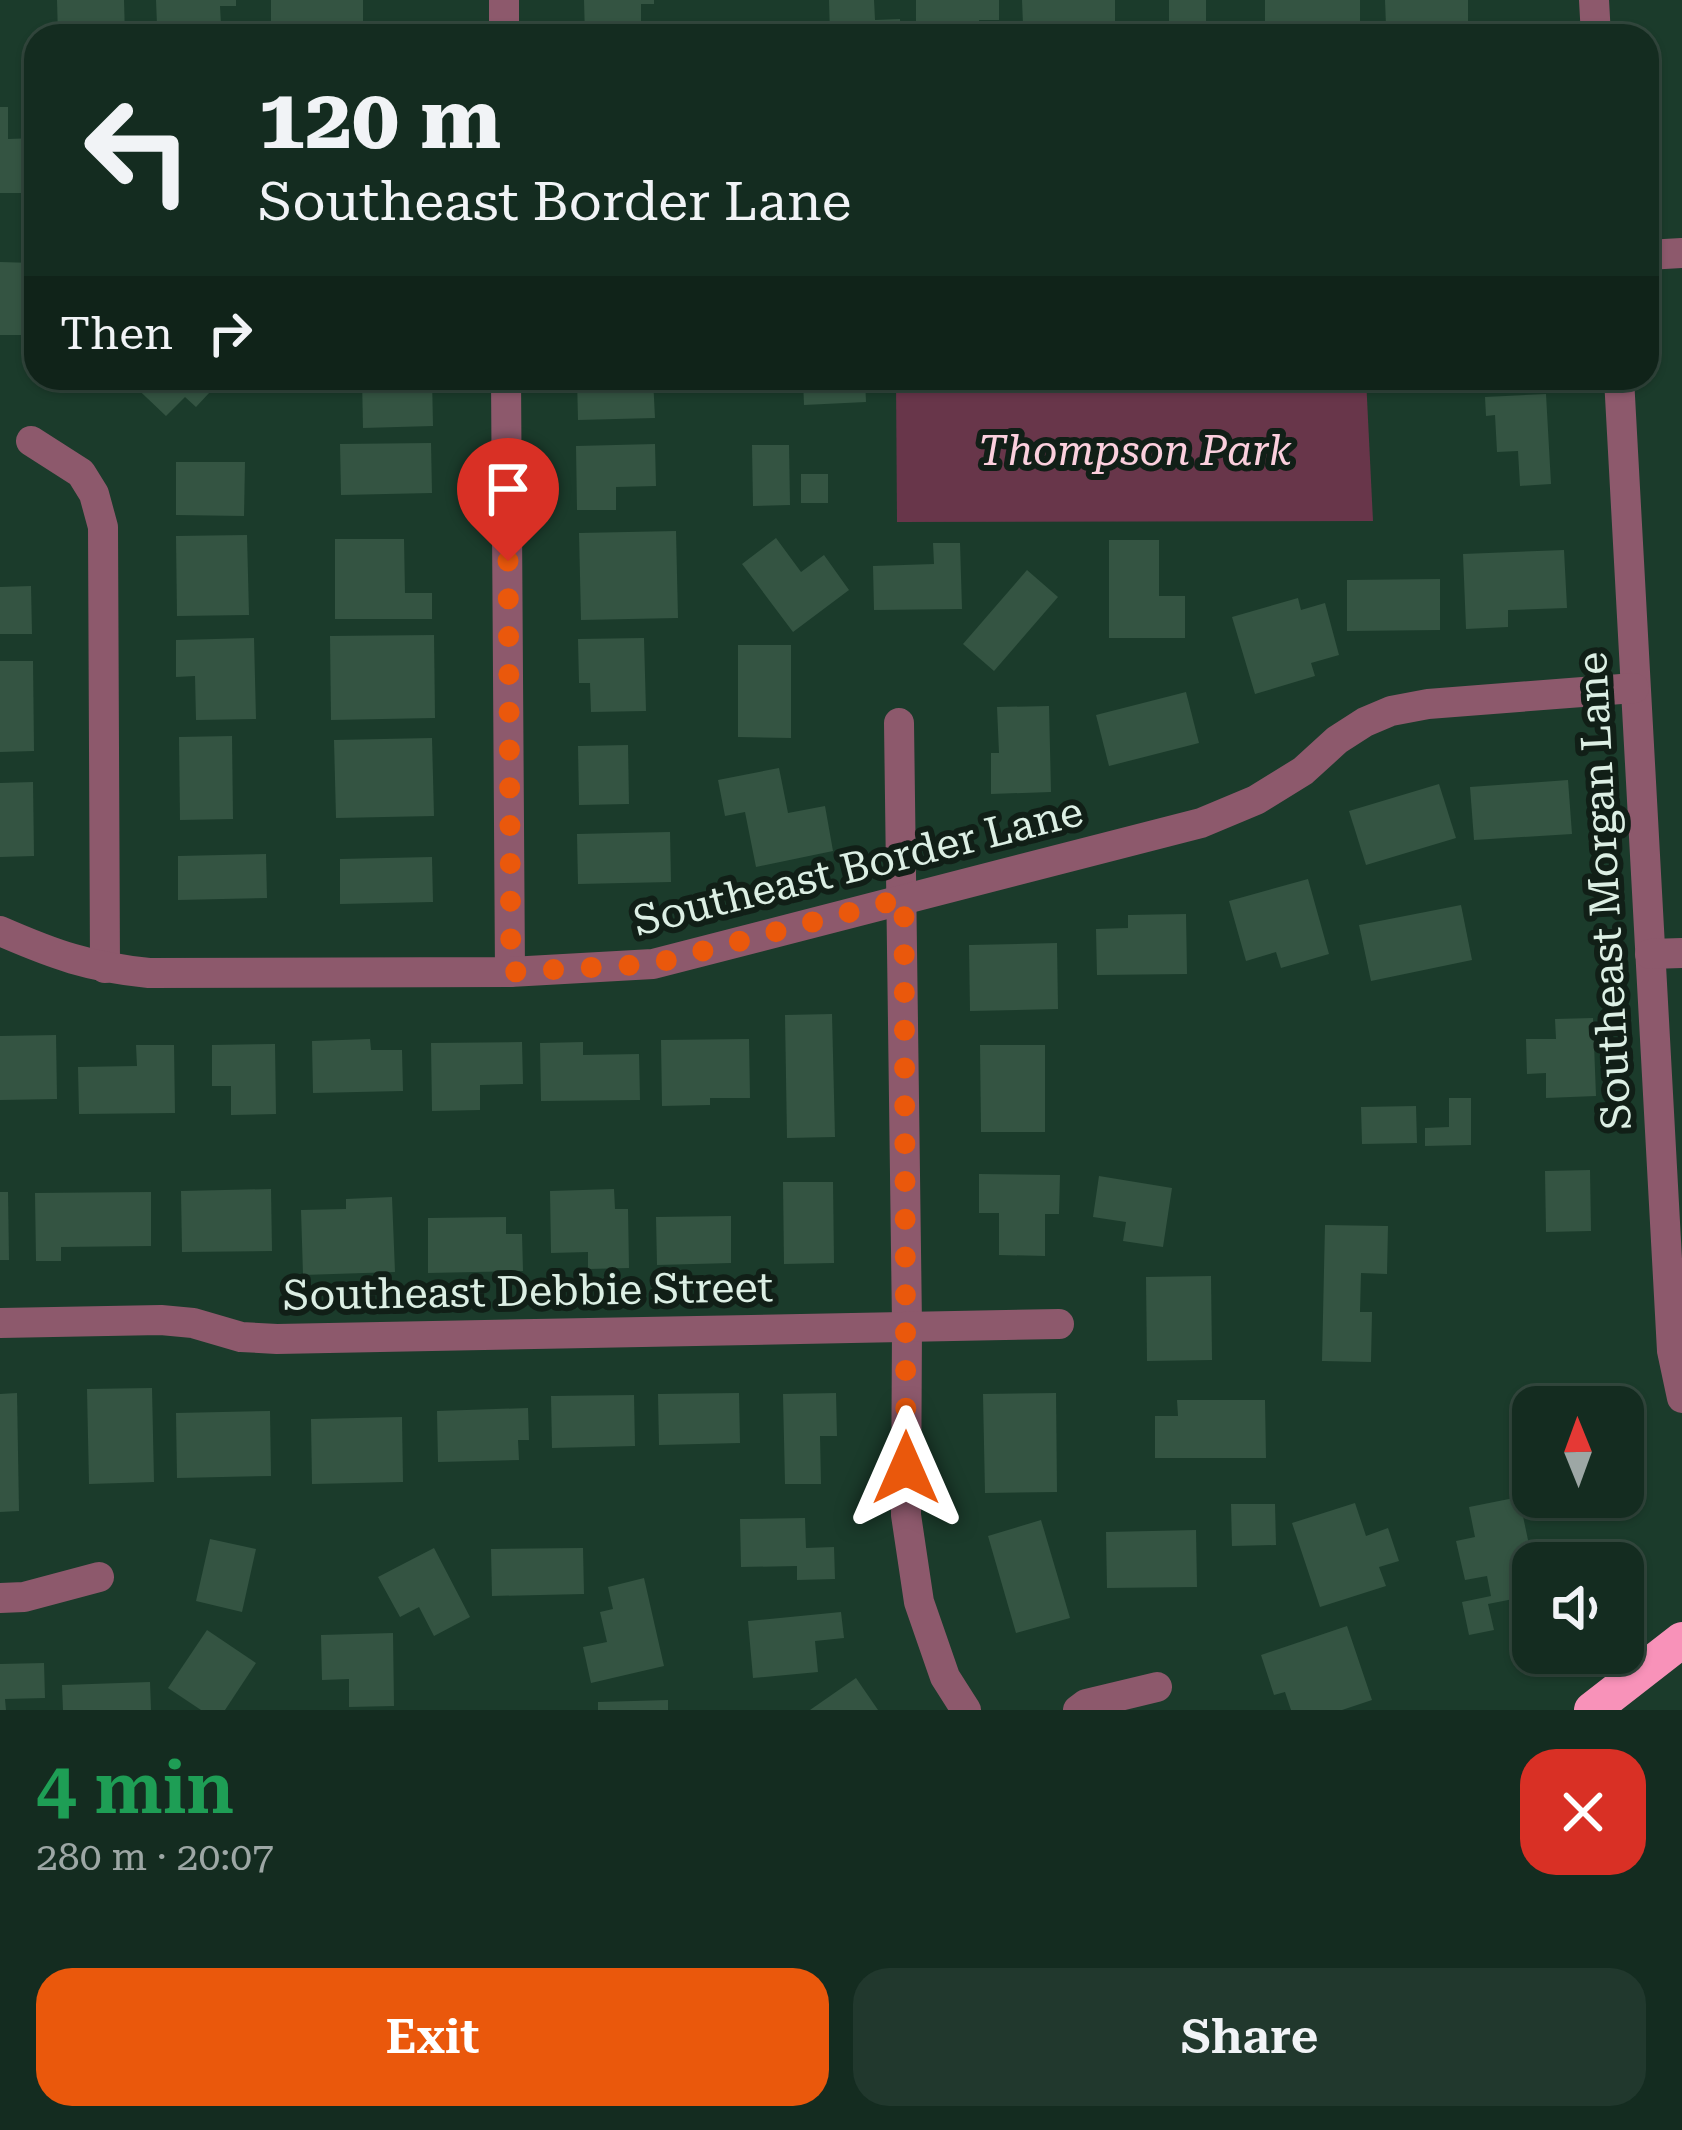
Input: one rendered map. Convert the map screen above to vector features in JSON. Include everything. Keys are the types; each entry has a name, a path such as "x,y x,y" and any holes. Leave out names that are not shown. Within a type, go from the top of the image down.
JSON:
{"highway":[{"path":"1592,1710 1682,1640"}],"street":[{"path":"506,390 511,972"},
{"name":"Southeast Morgan Lane","path":"1620,390 1672,1351 1682,1397"},
{"path":"32,442 81,473 94,494 104,527 105,968"},
{"name":"Southeast Border Lane","path":"0,931 61,957 149,973 511,972 653,964 1202,823 1256,800 1303,771 1337,740 1391,711 1634,688"},
{"path":"899,723 908,1325 906,1515 919,1602 945,1678 966,1710"},
{"path":"1650,954 1682,953"},
{"name":"Southeast Debbie Street","path":"0,1323 161,1320 193,1323 241,1337 277,1339 1059,1324"},
{"path":"0,1598 24,1597 99,1577"},
{"path":"1078,1710 1157,1687"}],"green space":[{"name":"Thompson Park","path":"896,390 1367,390 1373,521 897,522"}],"building":[{"path":"57,0 124,0 125,24 58,24"},
{"path":"156,0 236,0 236,6 220,6 221,24 157,24"},
{"path":"271,0 363,0 363,23 271,24"},
{"path":"584,0 654,0 654,4 641,4 641,24 585,24"},
{"path":"829,0 874,0 875,20 900,19 900,24 830,24"},
{"path":"916,0 999,0 999,20 916,24"},
{"path":"1022,0 1115,0 1115,24 1023,24"},
{"path":"1169,0 1206,0 1206,24 1169,24"},
{"path":"1265,0 1360,0 1360,24 1265,24"},
{"path":"1385,0 1468,0 1468,24 1386,24"},
{"path":"0,107 8,107 8,139 24,138 24,193 0,193"},
{"path":"0,262 24,263 24,335 0,335"},
{"path":"139,390 212,390 196,407 185,397 166,416"},
{"path":"362,390 432,390 433,426 363,428"},
{"path":"577,390 654,390 655,418 578,420"},
{"path":"803,390 866,390 866,402 804,405"},
{"path":"1546,394 1551,484 1520,486 1518,451 1497,452 1495,415 1486,416 1485,397"},
{"path":"431,443 432,493 341,495 340,444"},
{"path":"655,444 656,486 616,487 616,510 577,510 576,446"},
{"path":"752,445 789,445 790,505 753,506"},
{"path":"176,462 245,462 244,516 176,515"},
{"path":"801,474 828,474 828,503 801,503"},
{"path":"676,531 678,618 581,620 579,533"},
{"path":"247,535 249,615 177,616 176,536"},
{"path":"776,538 801,572 824,555 849,590 793,632 742,564"},
{"path":"335,539 404,539 405,593 432,593 432,619 335,619"},
{"path":"1109,540 1159,540 1159,596 1185,596 1185,638 1109,638"},
{"path":"933,543 960,543 962,609 874,610 873,566 934,564"},
{"path":"1564,550 1567,608 1508,610 1508,627 1466,629 1463,554"},
{"path":"1027,570 1058,597 994,671 963,644"},
{"path":"1440,579 1440,630 1347,631 1347,580"},
{"path":"31,586 32,634 0,634 0,587"},
{"path":"1298,598 1301,610 1325,603 1339,655 1311,663 1315,676 1255,694 1232,617"},
{"path":"434,635 435,718 331,720 330,636"},
{"path":"254,638 256,719 196,720 195,676 176,677 176,640"},
{"path":"644,638 646,711 591,712 590,683 579,683 578,639"},
{"path":"738,645 791,645 791,738 738,737"},
{"path":"0,661 33,661 34,751 0,752"},
{"path":"1186,692 1199,743 1109,766 1096,715"},
{"path":"1049,706 1051,792 991,794 991,753 999,753 997,707"},
{"path":"232,736 233,819 180,820 179,737"},
{"path":"432,738 434,816 336,818 334,740"},
{"path":"628,745 629,804 579,805 578,746"},
{"path":"779,768 788,813 825,806 833,851 756,867 745,812 725,816 718,780"},
{"path":"1568,780 1572,834 1474,840 1470,787"},
{"path":"33,782 34,856 0,857 0,783"},
{"path":"1439,784 1456,838 1366,865 1349,811"},
{"path":"670,832 671,882 578,884 577,834"},
{"path":"266,854 267,898 178,900 178,856"},
{"path":"432,857 433,902 340,904 340,859"},
{"path":"1308,879 1329,954 1281,968 1276,952 1246,961 1229,901"},
{"path":"1461,905 1472,960 1371,981 1359,925"},
{"path":"1186,914 1187,974 1097,975 1096,929 1128,928 1128,915"},
{"path":"1057,943 1058,1009 970,1011 969,945"},
{"path":"832,1014 835,1137 787,1138 785,1015"},
{"path":"1593,1018 1596,1096 1546,1098 1546,1073 1527,1074 1526,1039 1556,1039 1555,1019"},
{"path":"56,1035 57,1099 0,1100 0,1036"},
{"path":"370,1039 371,1050 402,1050 403,1091 313,1093 312,1041"},
{"path":"749,1039 750,1098 710,1098 710,1105 662,1106 661,1040"},
{"path":"522,1042 523,1084 480,1085 480,1110 432,1111 431,1043"},
{"path":"583,1042 583,1055 639,1054 640,1100 541,1101 540,1043"},
{"path":"275,1044 276,1114 231,1115 231,1086 212,1086 212,1045"},
{"path":"136,1045 174,1045 175,1113 79,1114 78,1067 137,1066"},
{"path":"980,1045 1045,1045 1045,1132 981,1132"},
{"path":"1449,1098 1471,1098 1471,1145 1425,1146 1425,1128 1449,1127"},
{"path":"1416,1106 1417,1143 1362,1144 1361,1107"},
{"path":"1590,1170 1591,1231 1546,1232 1545,1171"},
{"path":"979,1174 1060,1175 1059,1214 1045,1214 1045,1256 999,1255 999,1213 979,1213"},
{"path":"1099,1176 1172,1188 1163,1247 1123,1241 1126,1222 1093,1217"},
{"path":"783,1182 833,1182 834,1263 784,1264"},
{"path":"271,1189 272,1251 182,1252 181,1191"},
{"path":"614,1189 615,1209 628,1209 629,1268 588,1269 588,1252 551,1253 550,1191"},
{"path":"0,1192 8,1192 9,1260 0,1260"},
{"path":"151,1192 151,1246 61,1247 61,1261 36,1261 35,1193"},
{"path":"392,1197 395,1272 303,1275 301,1210 346,1209 346,1199"},
{"path":"731,1216 731,1263 657,1265 656,1217"},
{"path":"506,1217 506,1234 522,1234 523,1271 428,1273 428,1218"},
{"path":"1325,1225 1388,1226 1387,1274 1361,1273 1360,1312 1372,1312 1371,1362 1322,1361"},
{"path":"1211,1276 1212,1360 1147,1361 1146,1277"},
{"path":"152,1388 154,1482 89,1484 87,1389"},
{"path":"17,1393 19,1511 0,1512 0,1394"},
{"path":"739,1393 740,1443 659,1445 658,1394"},
{"path":"836,1393 837,1436 820,1436 821,1484 785,1484 783,1394"},
{"path":"1056,1393 1057,1492 985,1493 983,1394"},
{"path":"634,1395 635,1446 552,1448 551,1396"},
{"path":"1177,1400 1265,1400 1266,1458 1155,1458 1155,1416 1178,1416"},
{"path":"528,1408 529,1440 518,1440 519,1460 438,1462 437,1411"},
{"path":"270,1411 271,1476 177,1478 176,1413"},
{"path":"402,1417 403,1482 312,1484 311,1419"},
{"path":"1512,1498 1512,1518 1523,1518 1528,1542 1512,1542 1512,1599 1488,1604 1494,1630 1469,1635 1462,1602 1491,1596 1487,1576 1465,1580 1456,1541 1475,1537 1469,1507"},
{"path":"1355,1503 1366,1536 1388,1528 1399,1561 1379,1567 1386,1586 1320,1607 1292,1523"},
{"path":"1231,1504 1275,1504 1276,1545 1232,1546"},
{"path":"805,1518 806,1548 834,1547 835,1579 797,1580 797,1566 741,1567 740,1519"},
{"path":"1041,1520 1070,1618 1016,1633 988,1536"},
{"path":"1196,1530 1197,1587 1107,1588 1106,1532"},
{"path":"210,1539 256,1549 242,1612 196,1601"},
{"path":"434,1548 470,1617 434,1636 419,1607 400,1617 378,1577"},
{"path":"583,1548 584,1594 492,1596 491,1549"},
{"path":"644,1578 664,1666 591,1683 583,1647 607,1642 600,1612 613,1609 608,1587"},
{"path":"841,1612 844,1638 815,1641 818,1672 753,1678 748,1621"},
{"path":"1347,1626 1372,1700 1342,1710 1291,1710 1285,1692 1274,1695 1261,1655"},
{"path":"207,1630 256,1663 225,1710 201,1710 168,1688"},
{"path":"393,1633 394,1706 349,1707 349,1679 322,1680 321,1635"},
{"path":"44,1663 45,1698 5,1699 6,1710 0,1710 0,1664"},
{"path":"856,1678 878,1710 810,1710"},
{"path":"150,1682 151,1710 63,1710 62,1685"},
{"path":"668,1700 668,1710 598,1710 598,1702"}],"route":[{"path":"508,561 511,972 653,964 904,898 906,1468"}]}
